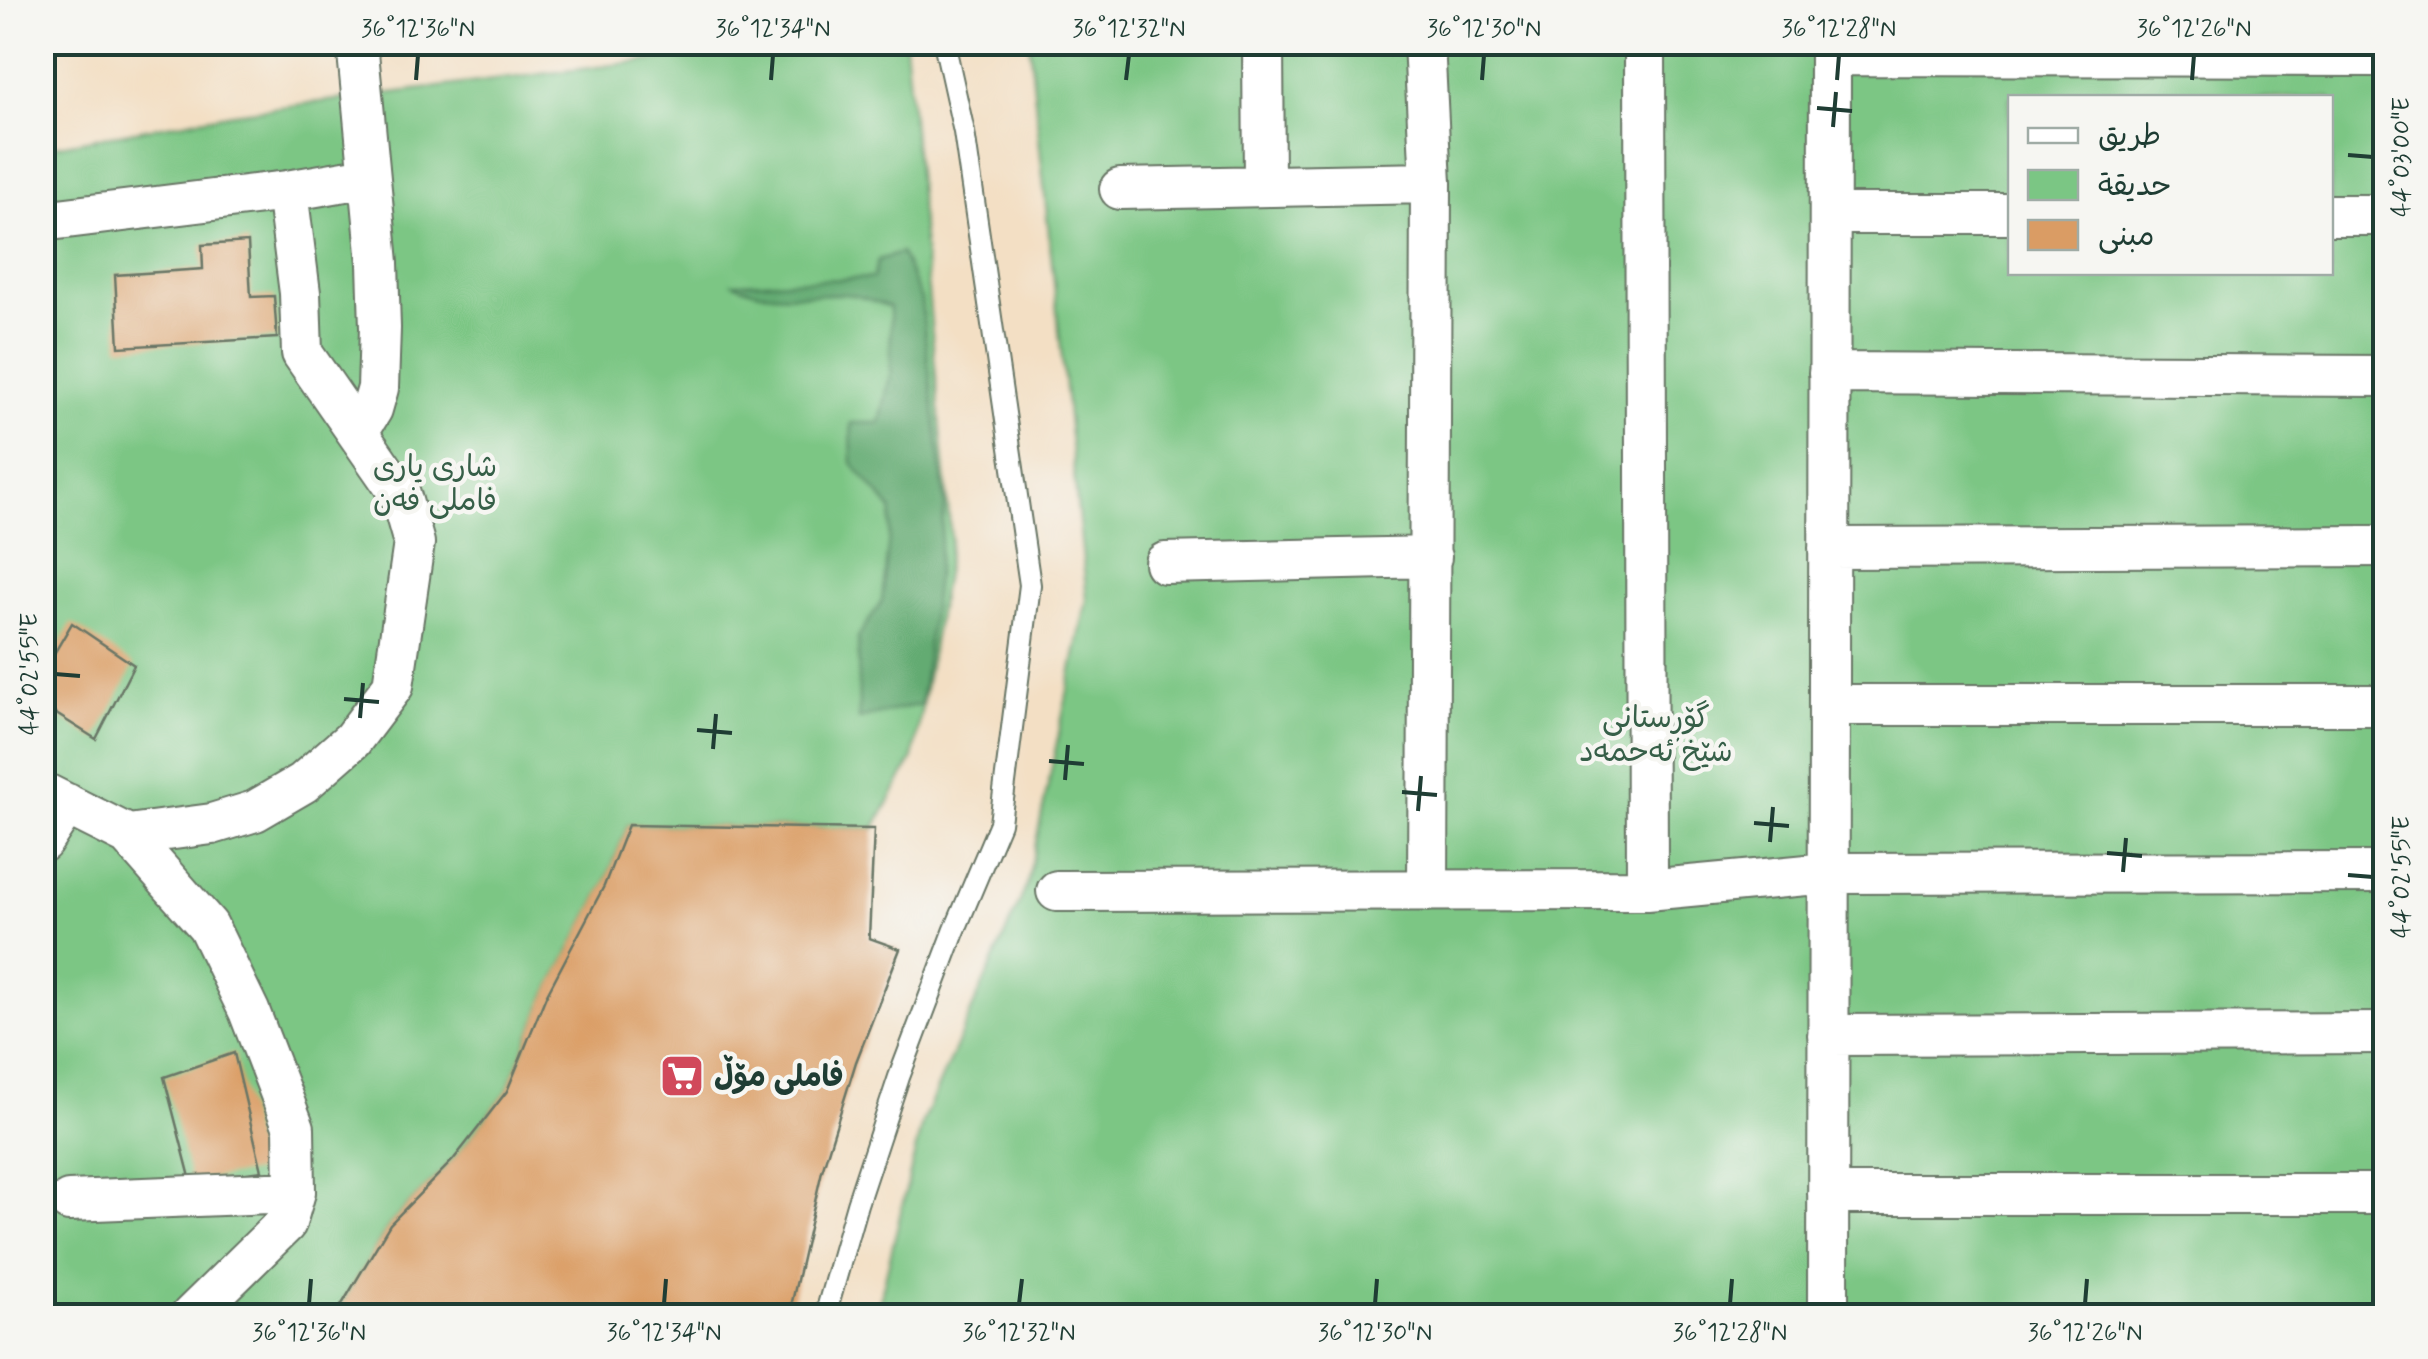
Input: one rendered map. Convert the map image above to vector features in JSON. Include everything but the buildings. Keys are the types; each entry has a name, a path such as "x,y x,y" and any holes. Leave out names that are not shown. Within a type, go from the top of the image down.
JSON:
{"street":[{"path":"357,42 378,263 378,388 372,410 358,430"},
{"path":"1263,42 1264,184"},
{"path":"1424,42 1431,183 1428,891"},
{"path":"1646,42 1647,890"},
{"path":"1828,1316 1830,48 2386,56"},
{"path":"42,221 287,191 368,177"},
{"path":"1120,189 1431,183"},
{"path":"128,835 212,824 256,811 303,783 352,740 393,686 414,543 400,494 302,352 300,293 287,191"},
{"path":"1830,214 2008,214"},
{"path":"2333,215 2386,215"},
{"path":"1829,373 2386,376"},
{"path":"1829,548 2386,546"},
{"path":"1165,563 1430,557"},
{"path":"1829,705 2386,705"},
{"path":"42,842 55,798 128,835 208,926 250,1011 294,1128 295,1192 286,1223 191,1316"},
{"path":"1057,891 1647,890 1828,873 2386,872"},
{"path":"1828,1035 2386,1033"},
{"path":"69,1201 295,1192"},
{"path":"1828,1194 2386,1194"}],"lane":[{"path":"825,1316 899,1078 1000,823 1030,585 967,152 944,42"}],"green space":[{"name":"شاری یاری فاملی فەن","path":"787,43 905,43 951,539 913,758 874,829 628,825 604,886 546,996 507,1091 453,1160 390,1224 335,1316 43,1316 43,148 233,113"},
{"name":"گۆڕستانی شێخ ئەحمەد","path":"1029,43 2385,43 2385,1316 876,1316 922,1123 1027,885 1087,599"},
{"path":"901,253 921,299 945,504 921,704 859,719 858,637 882,601 892,510 852,463 851,423 880,423 891,372 890,307 850,295 774,294 734,283 873,278 878,260"}],"place":[{"name":"فاملی مۆڵ","path":"682,1076"}]}
